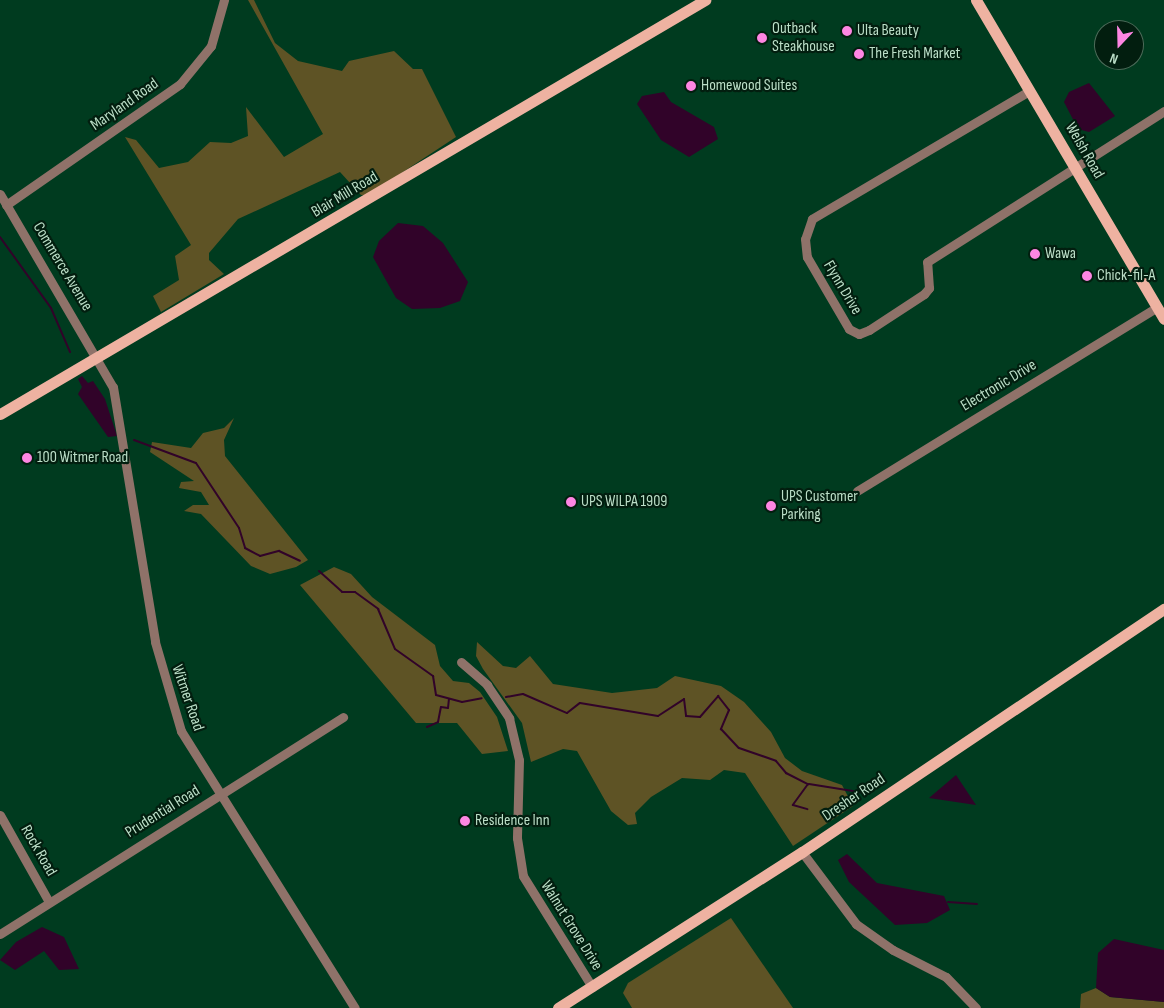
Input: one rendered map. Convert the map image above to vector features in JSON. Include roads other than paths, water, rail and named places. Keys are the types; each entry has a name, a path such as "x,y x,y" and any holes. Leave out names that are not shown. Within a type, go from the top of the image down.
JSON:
{"main road":[{"name":"Blair Mill Road","path":"0,414 705,0"},
{"name":"Welsh Road","path":"976,0 1164,319"},
{"name":"Dresher Road","path":"558,1008 802,852 1164,609"}],"street":[{"name":"Maryland Road","path":"6,205 180,84 211,46 224,0"},
{"name":"Flynn Drive","path":"1029,91 817,214 805,239 812,271 849,329 859,334 869,330 924,294 929,288 927,262 1073,165"},
{"path":"1073,165 1164,111"},
{"name":"Commerce Avenue","path":"0,194 98,357"},
{"name":"Electronic Drive","path":"857,491 1157,307"},
{"name":"Witmer Road","path":"98,357 114,387 123,432 133,521 161,671 181,731 355,1008"},
{"name":"Walnut Grove Drive","path":"461,662 487,685 509,718 519,760 517,838 523,876 592,987"},
{"name":"Prudential Road","path":"0,934 343,717"},
{"name":"Rock Road","path":"0,816 49,902"},
{"path":"802,852 856,924 893,950 946,977 976,1008"}],"waterway":[{"path":"0,237 51,308 70,352"},
{"path":"134,440 196,463 239,528 245,548 260,556 279,551 300,561"},
{"path":"319,571 342,592 355,592 378,609 395,649 433,676 436,695 462,702 482,698"},
{"path":"506,697 523,694 567,713 580,703 658,716 684,699 686,716 700,717 718,696 729,710 721,729 739,748 776,761 786,773 808,784 793,805 807,809"},
{"path":"427,727 438,722 441,707 448,708 449,699"},
{"path":"809,784 865,793"},
{"path":"948,902 977,904"}],"place":[{"name":"Ulta Beauty","path":"847,31"},
{"name":"Outback Steakhouse","path":"762,38"},
{"name":"The Fresh Market","path":"859,54"},
{"name":"Homewood Suites","path":"691,86"},
{"name":"Wawa","path":"1035,254"},
{"name":"Chick-fil-A","path":"1087,276"},
{"name":"100 Witmer Road","path":"27,458"},
{"name":"UPS WILPA 1909","path":"571,502"},
{"name":"UPS Customer Parking","path":"771,506"},
{"name":"Residence Inn","path":"465,821"}]}
